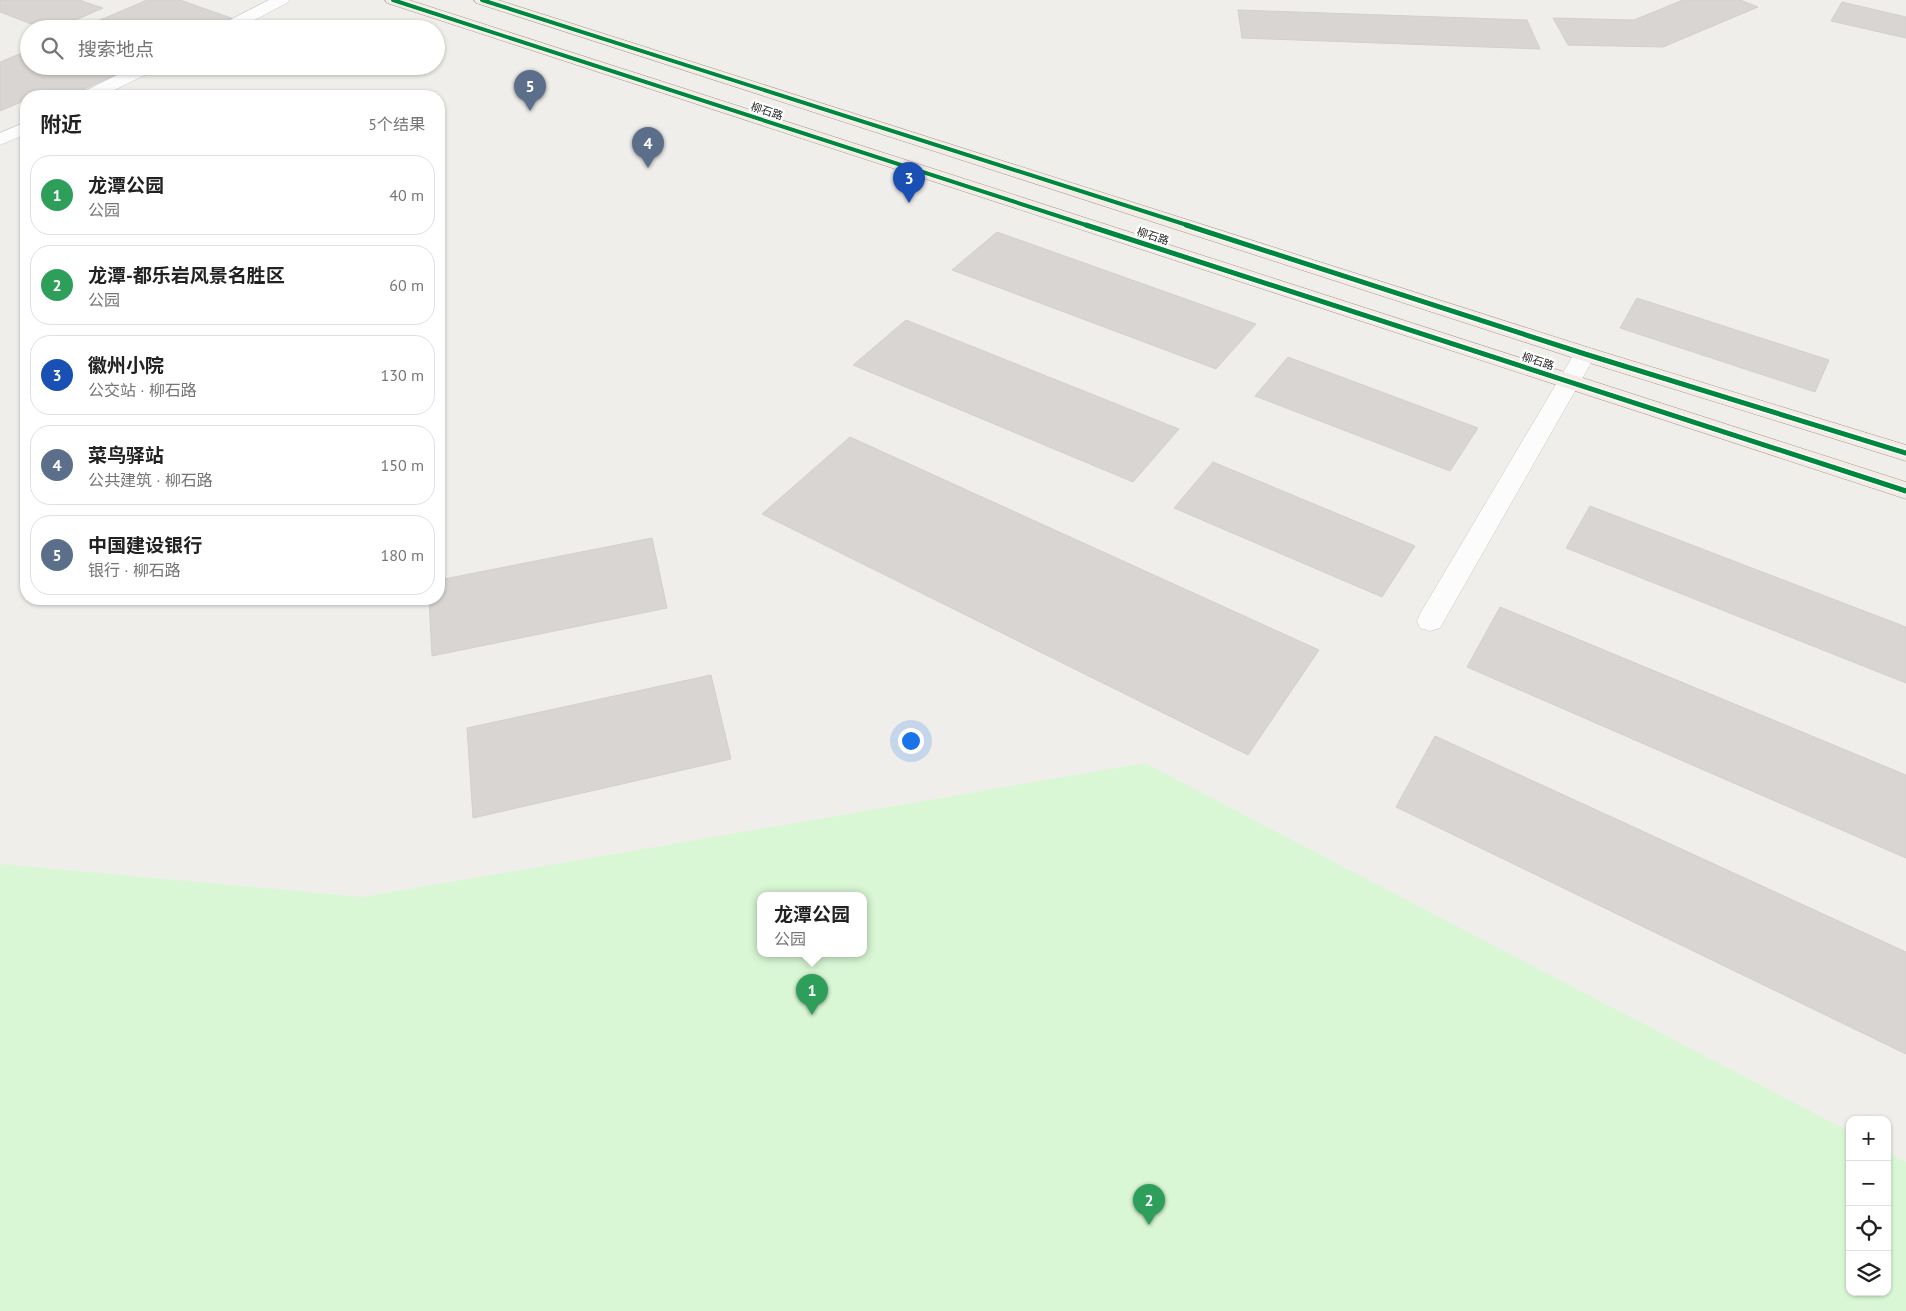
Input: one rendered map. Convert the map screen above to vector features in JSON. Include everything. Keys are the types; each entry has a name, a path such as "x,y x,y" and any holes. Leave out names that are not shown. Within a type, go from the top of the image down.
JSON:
{"main road":[{"name":"柳石路","path":"393,0 1906,491"},
{"name":"柳石路","path":"482,0 1123,204 1584,354 1906,453"}],"street":[{"path":"242,20 282,0"},
{"path":"100,90 131,75"},
{"path":"0,140 20,130"},
{"path":"1430,621 1584,354"}],"green space":[{"path":"1145,763 1846,1130 1846,1296 1891,1296 1891,1154 1906,1162 1906,1311 0,1311 0,864 363,897"}],"building":[{"path":"0,0 79,0 103,8 76,20 21,20 0,12"},
{"path":"147,0 180,0 237,20 100,20"},
{"path":"1683,0 1740,0 1758,7 1663,47 1568,45 1553,18 1634,20"},
{"path":"1842,2 1906,17 1906,38 1831,21"},
{"path":"1238,10 1527,20 1540,49 1242,38"},
{"path":"20,54 20,75 115,75 82,90 20,90 20,103 0,111 0,62"},
{"path":"997,232 1256,324 1216,369 952,270"},
{"path":"1637,298 1829,360 1815,392 1620,328"},
{"path":"906,320 1179,429 1133,482 853,365"},
{"path":"1288,357 1478,428 1450,471 1255,396"},
{"path":"850,437 1319,650 1248,755 762,514"},
{"path":"1213,462 1415,546 1382,597 1174,508"},
{"path":"1590,506 1906,627 1906,683 1566,548"},
{"path":"652,538 667,608 432,656 429,605 445,605 445,579"},
{"path":"1500,607 1906,775 1906,858 1467,667"},
{"path":"711,675 731,759 473,818 467,728"},
{"path":"1435,736 1906,952 1906,1054 1396,807"}],"cycle path":[{"path":"393,0 1906,491"},
{"path":"482,0 1585,354 1906,453"}],"place":[{"name":"中国建设银行","path":"530,111"},
{"name":"菜鸟驿站","path":"648,168"},
{"name":"徽州小院","path":"909,203"},
{"name":"龙潭公园","path":"812,1015"},
{"name":"龙潭-都乐岩风景名胜区","path":"1149,1225"}]}
